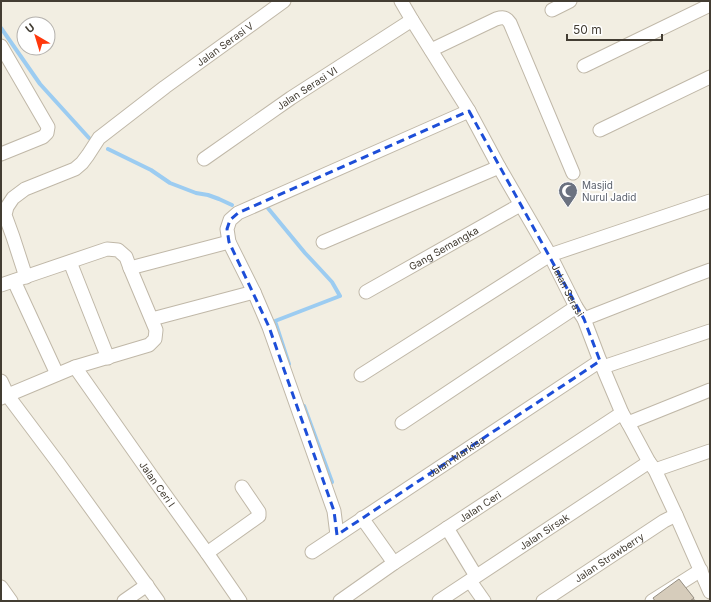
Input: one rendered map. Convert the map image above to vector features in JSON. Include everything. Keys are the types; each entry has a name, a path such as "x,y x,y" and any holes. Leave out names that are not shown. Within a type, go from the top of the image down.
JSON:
{"street":[{"name":"Jalan Serasi V","path":"57,374 20,279 13,237 5,215 7,207 13,198 25,190 75,169 82,163 99,138 165,87 284,1"},
{"path":"552,10 570,1"},
{"name":"Jalan Serasi","path":"404,2 412,20 469,111 520,205 550,255 576,307 584,319 601,364 625,418 652,466 676,514 710,592"},
{"path":"584,66 710,5"},
{"path":"431,50 496,19 502,17 507,19 573,173"},
{"name":"Jalan Serasi VI","path":"204,159 292,98 412,20"},
{"path":"1,46 48,127 47,134 42,137 1,154"},
{"path":"600,130 710,77"},
{"path":"337,535 334,511 269,327 254,292 229,242 227,229 230,220 238,213 469,111"},
{"path":"323,242 499,167"},
{"path":"362,375 550,255 710,201"},
{"name":"Gang Semangka","path":"366,292 520,205"},
{"path":"130,268 229,242"},
{"path":"1,285 107,249 118,250 126,257 156,330 155,339 149,345 75,367 4,397"},
{"path":"70,262 108,358"},
{"path":"584,319 691,276 710,270"},
{"path":"152,319 254,292"},
{"path":"402,423 576,307"},
{"name":"Jalan Markisa","path":"312,552 362,518 601,364 710,331"},
{"name":"Jalan Ceri I","path":"75,367 240,601"},
{"path":"1,381 4,397 59,464 158,601"},
{"name":"Jalan Ceri","path":"340,601 447,528 625,418 710,390"},
{"name":"Jalan Sirsak","path":"440,601 652,466 710,451"},
{"path":"207,553 259,516 259,512 242,487"},
{"name":"Jalan Strawberry","path":"543,601 664,520 676,514"},
{"path":"362,518 394,563"},
{"path":"447,528 484,601"},
{"path":"652,601 701,570"},
{"path":"124,601 147,585"},
{"path":"1,587 11,601"}],"highlighted area":[{"path":"469,111 584,319 600,361 337,535 334,511 269,327 229,242 227,229 230,220 238,213"}],"building":[{"path":"679,579 694,598 690,601 655,601 653,598"}],"waterway":[{"path":"1,28 40,84 89,138"},
{"path":"108,149 151,170 170,183 196,193 208,195 232,205"},
{"path":"267,207 305,253 332,282 340,296 275,321 289,364"},
{"path":"304,406 332,482"}],"place":[{"name":"Masjid Nurul Jadid","path":"568,208"}]}
